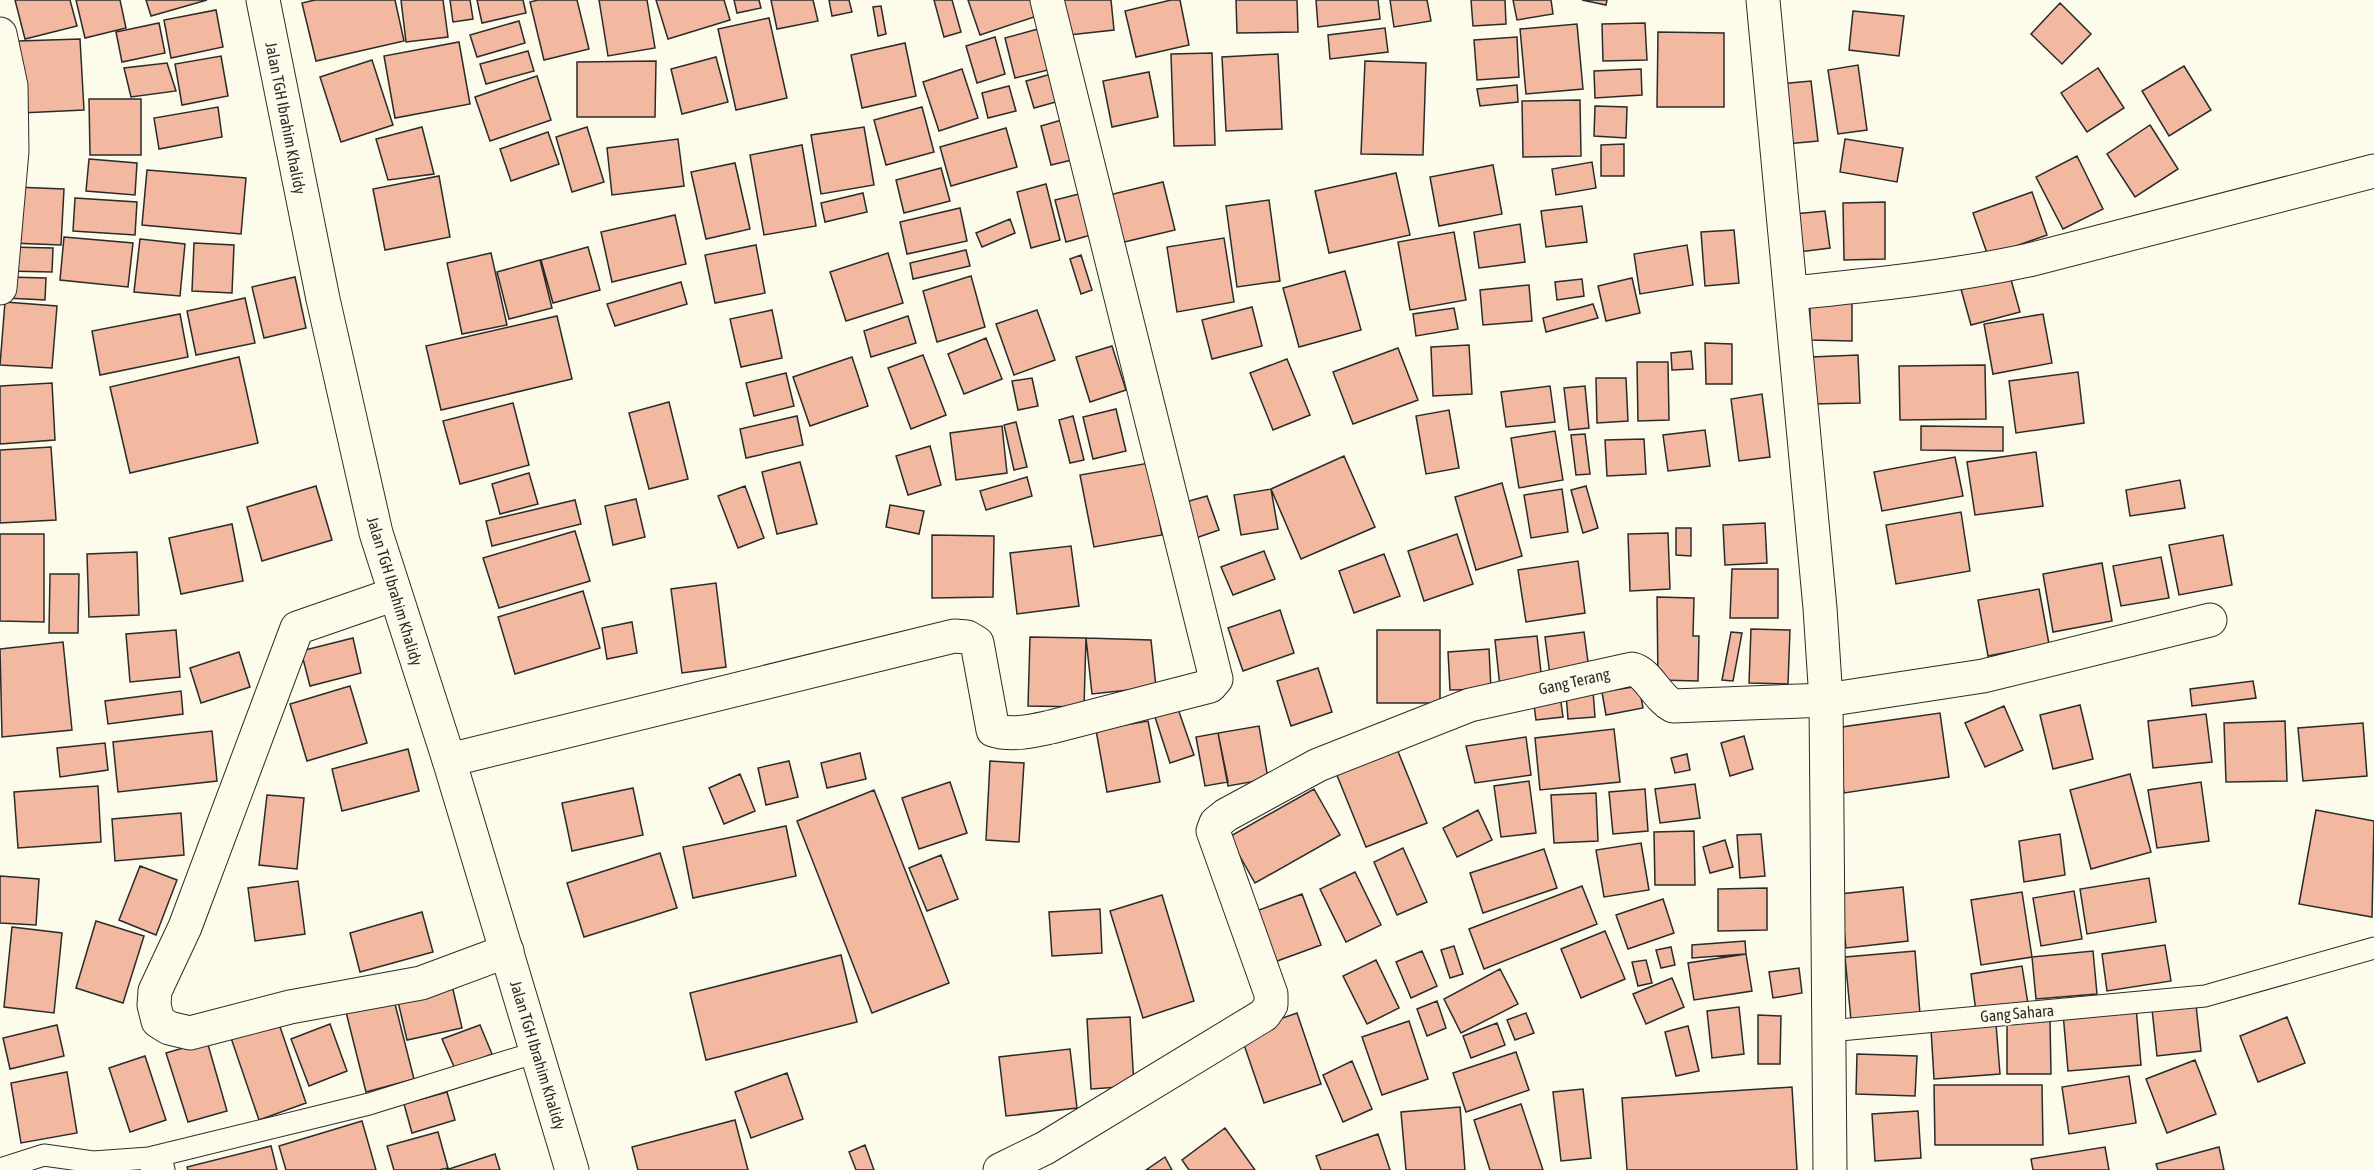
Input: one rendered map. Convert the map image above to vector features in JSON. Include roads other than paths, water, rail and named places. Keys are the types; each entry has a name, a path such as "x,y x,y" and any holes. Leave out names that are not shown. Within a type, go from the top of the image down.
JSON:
{"street":[{"name":"Jalan TGH Ibrahim Khalidy","path":"263,0 345,398 376,532 449,759 573,1170"},
{"path":"449,759 954,636 967,637 977,643 993,730 1002,733 1052,727 1210,686 1216,679 1047,0"},
{"path":"1764,0 1820,608 1826,700 1830,1170"},
{"path":"0,34 11,87 12,151 0,288"},
{"path":"1792,293 1914,281 2006,265 2374,171"},
{"path":"395,594 297,628 185,927 154,991 154,1005 158,1021 169,1028 190,1033 290,1007 421,983 507,951"},
{"path":"1826,700 1983,676 2210,620"},
{"name":"Gang Terang","path":"1000,1170 1045,1148 1264,1015 1271,1005 1271,994 1213,831 1216,823 1226,815 1318,765 1470,705 1632,669 1641,672 1664,702 1673,706 1826,700"}],"lane":[{"name":"Gang Sahara","path":"1829,1031 2205,996 2374,948"},
{"path":"0,1169 44,1155 93,1162 136,1161 369,1104 537,1052"}]}
